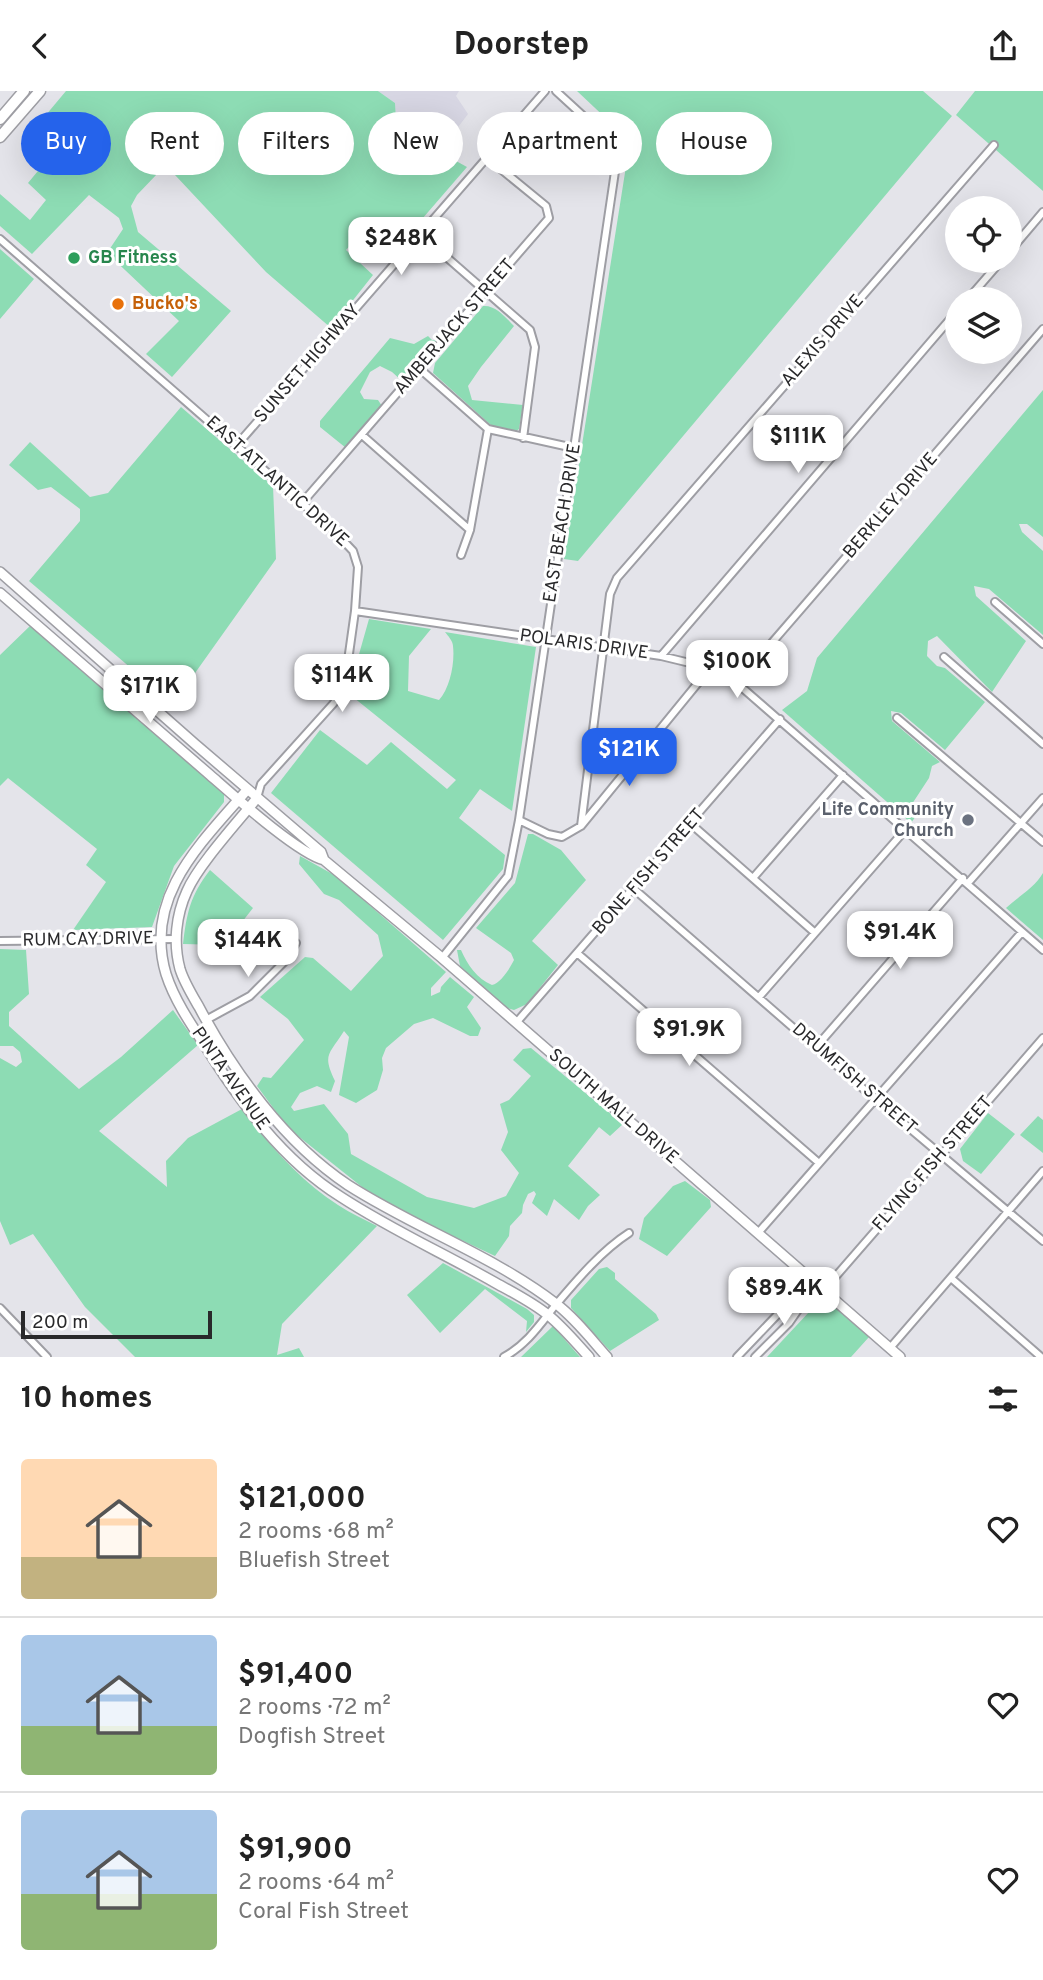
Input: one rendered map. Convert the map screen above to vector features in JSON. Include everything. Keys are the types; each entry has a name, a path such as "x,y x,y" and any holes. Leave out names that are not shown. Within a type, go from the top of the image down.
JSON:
{"main road":[{"path":"0,119 24,91"},
{"path":"0,137 40,91"}],"street":[{"name":"SUNSET HIGHWAY","path":"526,112 545,91"},
{"name":"EAST BEACH DRIVE","path":"442,958 508,876 519,820 575,448 617,147 556,91"},
{"name":"ALEXIS DRIVE","path":"581,825 610,594 617,578 994,145"},
{"name":"SUNSET HIGHWAY","path":"236,446 477,168"},
{"name":"AMBERJACK STREET","path":"302,503 549,218 546,206 508,175"},
{"path":"1022,237 1043,212"},
{"path":"420,234 530,330 535,347 523,438"},
{"name":"EAST ATLANTIC DRIVE","path":"0,239 302,503 353,551 358,567 355,611 341,693 261,785 257,798"},
{"path":"978,287 991,273"},
{"path":"661,656 945,325"},
{"name":"BERKLEY DRIVE","path":"737,683 1043,329"},
{"path":"420,369 488,429 575,448"},
{"path":"461,555 470,530 488,429"},
{"path":"362,435 470,530"},
{"name":"SOUTH MALL DRIVE","path":"0,572 321,852 324,860"},
{"name":"SOUTH MALL DRIVE","path":"0,593 239,800 317,858 324,860 442,958 900,1357"},
{"path":"995,602 1043,643"},
{"name":"POLARIS DRIVE","path":"355,611 661,656 723,671 1043,950"},
{"path":"944,657 1043,744"},
{"path":"519,820 548,834 562,837 581,825 711,667"},
{"name":"BONE FISH STREET","path":"516,1023 780,719"},
{"path":"897,719 1043,842"},
{"path":"186,754 195,744"},
{"path":"753,877 843,775"},
{"name":"EAST ATLANTIC DRIVE","path":"247,790 261,785"},
{"name":"PINTA AVENUE","path":"247,790 180,871 173,884 164,918 164,964 171,987 219,1068 260,1125 299,1165 339,1196 482,1275 548,1315 589,1357"},
{"name":"PINTA AVENUE","path":"257,798 193,879 182,904 176,939 181,970 206,1020 231,1060 271,1114 308,1152 346,1184 479,1257 557,1304 607,1357"},
{"path":"817,1046 1043,798"},
{"path":"691,824 814,932"},
{"path":"759,996 906,829"},
{"name":"DRUMFISH STREET","path":"634,889 1043,1241"},
{"path":"758,1233 1022,932"},
{"name":"RUM CAY DRIVE","path":"0,941 176,939"},
{"path":"206,1020 250,996 285,961 296,943"},
{"path":"577,953 819,1163"},
{"name":"FLYING FISH STREET","path":"755,1357 941,1155 1043,1038"},
{"path":"890,1348 1043,1171"},
{"path":"339,1196 346,1184"},
{"path":"504,1357 529,1339 557,1304 615,1242 629,1233"},
{"path":"737,1357 778,1314 806,1276"},
{"path":"951,1278 1041,1357"},
{"path":"0,1308 47,1357"},
{"path":"778,1314 789,1323"}],"shaded area":[{"path":"378,91 459,91 456,96 468,114 463,121 463,112 396,112 395,103"}],"green space":[{"path":"66,91 378,91 395,103 396,112 368,112 368,175 460,175 397,248 369,224 346,250 373,275 331,328 266,272 175,175 224,175 224,112 125,112 125,175 156,175 137,195 131,206 138,232 231,311 172,377 146,354 179,321 107,253 123,229 119,218 89,195 32,254 0,226 0,194 30,220 46,200 28,183 35,175 111,175 111,112 48,112"},
{"path":"577,91 923,91 952,116 578,561 564,559 625,175 642,175 642,112 599,112"},
{"path":"975,91 1043,91 1043,191 956,115"},
{"path":"0,249 34,279 0,319"},
{"path":"483,306 504,315 514,326 468,386 472,400 523,405 519,429 513,434 493,427 433,373 435,363"},
{"path":"428,336 438,341 402,381 380,366 370,372 360,392 364,399 378,400 382,406 346,448 320,427 320,421 390,338 414,344"},
{"path":"1043,390 1043,537 1027,524 1019,524 1022,532 1043,551 1043,635 989,589 974,586 976,596 1026,641 992,692 937,636 928,641 927,656 985,702 945,750 901,713 891,711 892,721 940,762 932,766 929,778 912,804 916,816 911,823 782,710 807,691 817,658"},
{"path":"181,407 273,486 276,559 173,704 29,581 80,521 80,509 51,487 38,490 9,465 30,442 90,497 108,493"},
{"path":"369,619 431,629 409,656 408,691 439,700 449,682 453,660 453,644 445,632 536,647 512,811 480,789 459,818 505,855 503,869 443,940 271,793 320,730 367,765 391,742 447,789 456,780 348,693"},
{"path":"31,625 224,792 224,802 174,866 152,927 73,930 106,882 86,865 97,849 8,778 0,786 0,655"},
{"path":"528,834 533,834 561,850 586,880 532,941 558,965 527,1004 514,1010 504,1007 460,966 457,950 461,950 477,975 492,985 502,978 510,967 514,960 511,953 476,928 515,883"},
{"path":"300,856 336,876 446,972 431,988 431,996 440,992 450,977 474,997 467,1007 481,1028 478,1036 470,1036 433,1018 414,1024 386,1048 377,1090 356,1103 339,1095 349,1037 344,1031 329,1055 329,1065 335,1081 331,1092 317,1086 300,1093 291,1107 294,1111 324,1104 348,1134 351,1154 427,1197 474,1208 506,1196 519,1173 501,1150 508,1132 500,1104 509,1100 531,1076 513,1060 523,1049 531,1048 623,1124 610,1136 599,1127 568,1166 600,1195 588,1206 579,1220 554,1199 547,1216 532,1203 536,1194 534,1191 528,1194 522,1213 510,1226 509,1236 495,1256 404,1213 362,1187 288,1128 257,1086 263,1077 271,1078 304,1040 288,1019 260,997 305,957 313,958 351,991 383,956 378,935 339,900 324,894 299,864"},
{"path":"210,870 253,908 224,945 183,944 190,905"},
{"path":"1043,873 1043,940 1006,908"},
{"path":"0,949 26,950 29,994 9,1012 9,1026 79,1089 121,1057 173,1010 198,1045 99,1131 167,1187 166,1161 188,1138 242,1109 274,1148 311,1185 343,1208 377,1226 282,1324 277,1355 299,1348 304,1357 135,1357 85,1307 33,1234 10,1245 0,1221 0,1058 16,1067 22,1062 20,1052 13,1046 0,1046"},
{"path":"988,1113 1015,1134 981,1174 963,1161 960,1149"},
{"path":"1038,1116 1043,1120 1043,1153 1020,1135"},
{"path":"685,1181 710,1200 711,1207 667,1256 639,1239 644,1218 673,1186"},
{"path":"443,1263 527,1309 534,1315 534,1322 526,1332 527,1321 485,1289 440,1333 407,1295"},
{"path":"607,1267 615,1273 615,1279 656,1314 659,1320 610,1351 571,1308 571,1300 599,1269"},
{"path":"824,1296 869,1337 851,1357 767,1357"},
{"path":"553,1326 580,1357 521,1357"}],"place":[{"name":"GB Fitness","path":"74,258"},
{"name":"Bucko's","path":"118,304"},
{"name":"Life Community Church","path":"968,820"}]}
